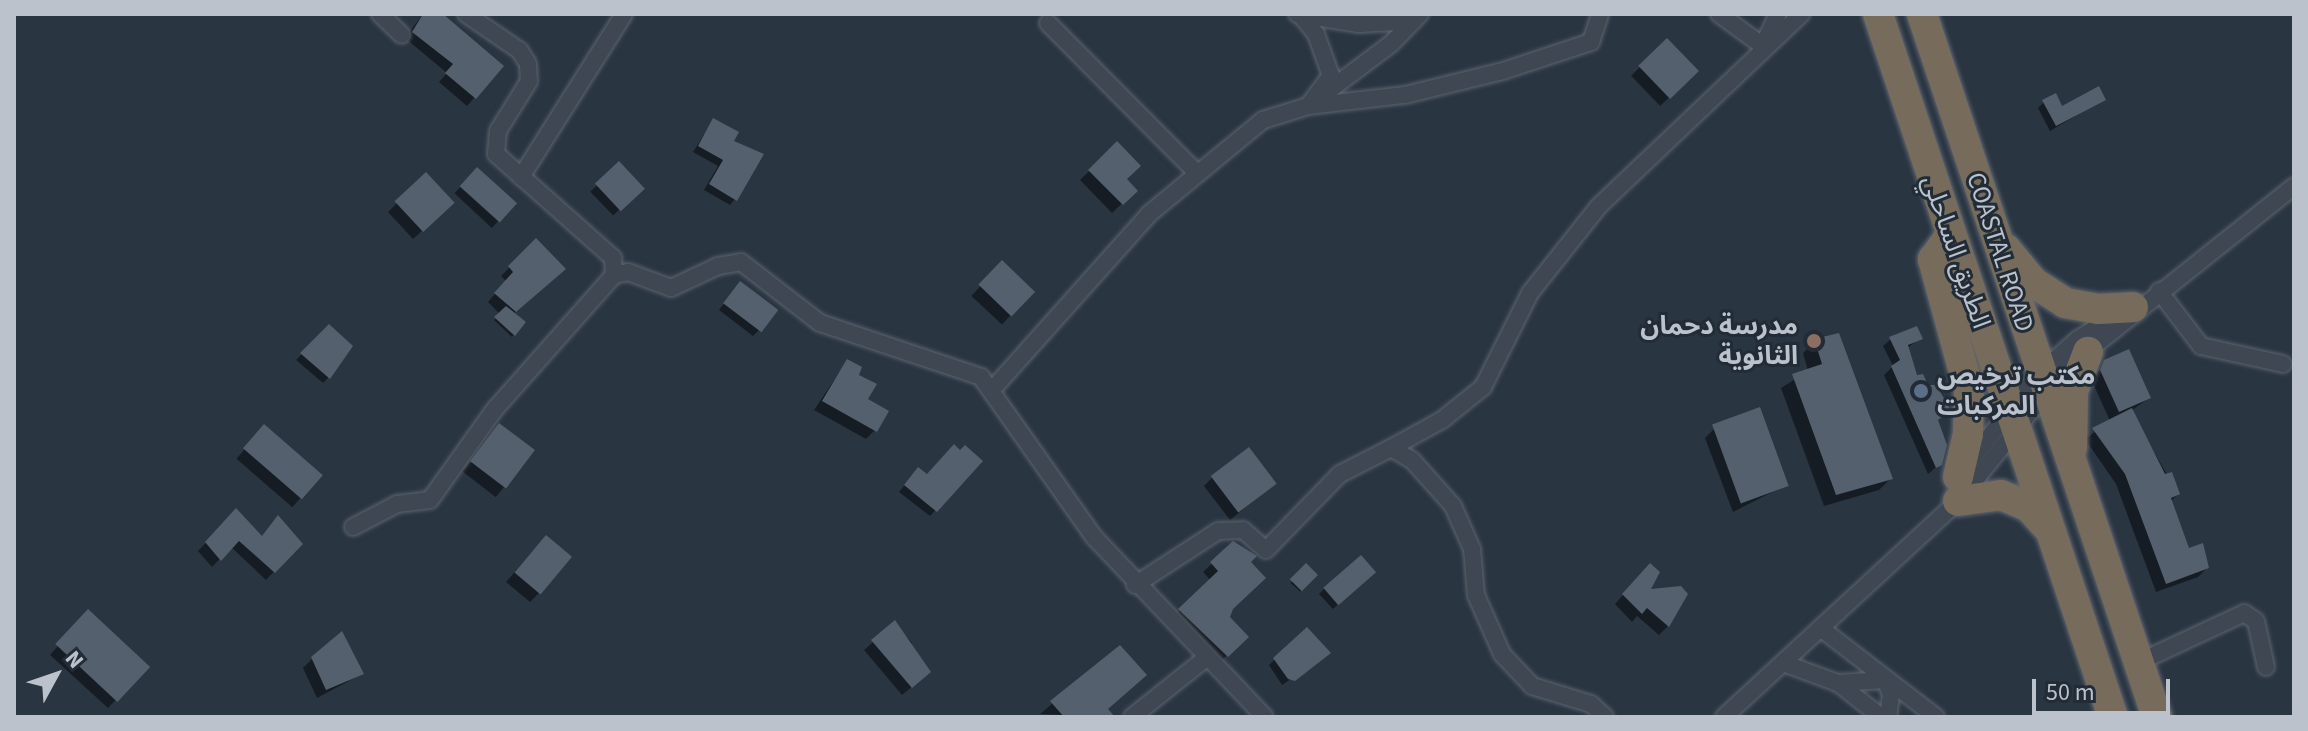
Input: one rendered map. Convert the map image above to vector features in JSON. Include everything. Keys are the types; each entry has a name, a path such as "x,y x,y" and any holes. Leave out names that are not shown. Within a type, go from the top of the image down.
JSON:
{"highway":[{"name":"الطريق الساحلي","path":"1878,14 2113,717"},
{"name":"COASTAL ROAD","path":"1922,14 2042,381 2157,717"},
{"path":"1989,219 2020,268 2049,294 2081,308 2147,299"},
{"path":"1950,236 1933,259 1969,391 1968,434 1958,489 2001,495 2029,507 2048,529"},
{"path":"2071,466 2073,391 2088,352"}],"street":[{"path":"380,14 402,35"},
{"path":"466,14 520,51 528,64 529,81 493,144 496,154 613,258 614,275"},
{"path":"521,177 624,14"},
{"path":"991,391 1084,284 1197,173 1263,120 1308,106 1405,95 1503,71 1591,42 1600,14"},
{"path":"1719,14 1763,46"},
{"path":"1763,46 1778,14"},
{"path":"1135,585 1218,531 1243,530 1266,550 1340,474 1442,420 1483,387 1530,293 1599,206 1659,146 1704,109 1763,46 1801,14"},
{"path":"1300,16 1316,34 1331,76 1308,106"},
{"path":"1300,16 1359,24 1416,18"},
{"path":"1308,106 1416,18"},
{"path":"1048,23 1197,173"},
{"path":"2042,381 2088,352 2147,299 2294,186"},
{"path":"353,527 397,504 430,500 495,409 614,275 628,272 671,288 718,266 741,262 820,323 981,377 1094,537 1205,659 1265,717"},
{"path":"2147,299 2201,346 2283,364"},
{"path":"1724,717 1823,630 1930,523 2078,339 2147,299"},
{"path":"1930,523 2014,418"},
{"path":"1391,448 1412,460 1453,506 1472,549 1476,595 1502,654 1532,686 1591,704 1605,717"},
{"path":"2137,663 2244,613 2256,621 2266,667"},
{"path":"1823,630 1936,717"},
{"path":"1132,717 1205,659"},
{"path":"1786,664 1838,683 1881,717"},
{"path":"1838,683 1885,680"},
{"path":"1885,680 1891,694 1888,717"}],"building":[{"path":"423,14 443,14 504,66 476,99 445,73 453,64 412,32"},
{"path":"1667,38 1699,71 1670,99 1638,66"},
{"path":"2099,86 2106,100 2056,126 2042,100 2056,93 2062,106"},
{"path":"713,118 739,132 734,141 764,154 737,201 709,184 723,160 698,146"},
{"path":"1117,141 1141,166 1127,179 1138,191 1123,205 1088,170"},
{"path":"619,161 645,189 621,211 595,184"},
{"path":"477,167 517,203 500,222 460,186"},
{"path":"426,172 455,203 423,232 395,201"},
{"path":"536,238 566,269 516,312 494,293 513,272 508,266"},
{"path":"1002,260 1035,292 1011,316 978,284"},
{"path":"740,281 778,310 761,332 723,303"},
{"path":"506,306 526,322 515,336 494,317"},
{"path":"329,324 353,346 330,379 300,353"},
{"path":"1917,326 1923,339 1908,345 1917,375 1923,374 1928,385 1936,385 1951,410 1938,420 1947,445 1942,465 1936,468 1891,366 1900,360 1889,337"},
{"path":"1839,333 1893,479 1836,495 1792,374 1822,364 1814,339"},
{"path":"2129,349 2151,398 2119,412 2100,370 2104,360"},
{"path":"847,359 862,367 859,375 877,384 868,399 889,411 877,432 822,401"},
{"name":"مدرسة دحمان الثانوية","path":"1760,407 1789,486 1741,503 1712,424"},
{"path":"2132,408 2165,474 2172,472 2180,494 2171,498 2189,548 2203,543 2209,568 2166,584 2125,474 2092,428"},
{"path":"499,423 535,450 506,488 470,461"},
{"path":"264,424 323,475 302,499 243,448"},
{"path":"954,444 960,450 965,445 983,461 937,512 904,485 918,467 927,474"},
{"path":"1249,447 1277,484 1238,513 1211,476"},
{"path":"236,508 262,536 278,515 303,544 275,573 239,541 221,561 205,542"},
{"path":"546,535 572,557 541,594 515,573"},
{"path":"1233,541 1257,556 1251,562 1266,578 1233,609 1230,617 1249,637 1228,657 1178,609 1218,571 1210,562"},
{"path":"1361,555 1376,572 1338,605 1323,588"},
{"path":"1306,563 1318,575 1302,591 1290,579"},
{"path":"1650,563 1660,572 1651,589 1681,586 1688,594 1669,627 1647,608 1642,614 1622,594"},
{"path":"88,609 150,667 117,702 55,644"},
{"path":"895,620 931,672 912,688 871,640"},
{"path":"1307,627 1331,653 1295,681 1288,679 1273,658"},
{"path":"342,631 364,674 326,690 311,657"},
{"path":"1120,645 1147,675 1108,709 1115,717 1064,717 1050,701"}],"place":[{"name":"مدرسة دحمان الثانوية","path":"1814,341"},
{"name":"مكتب ترخيص المركبات","path":"1921,391"}]}
